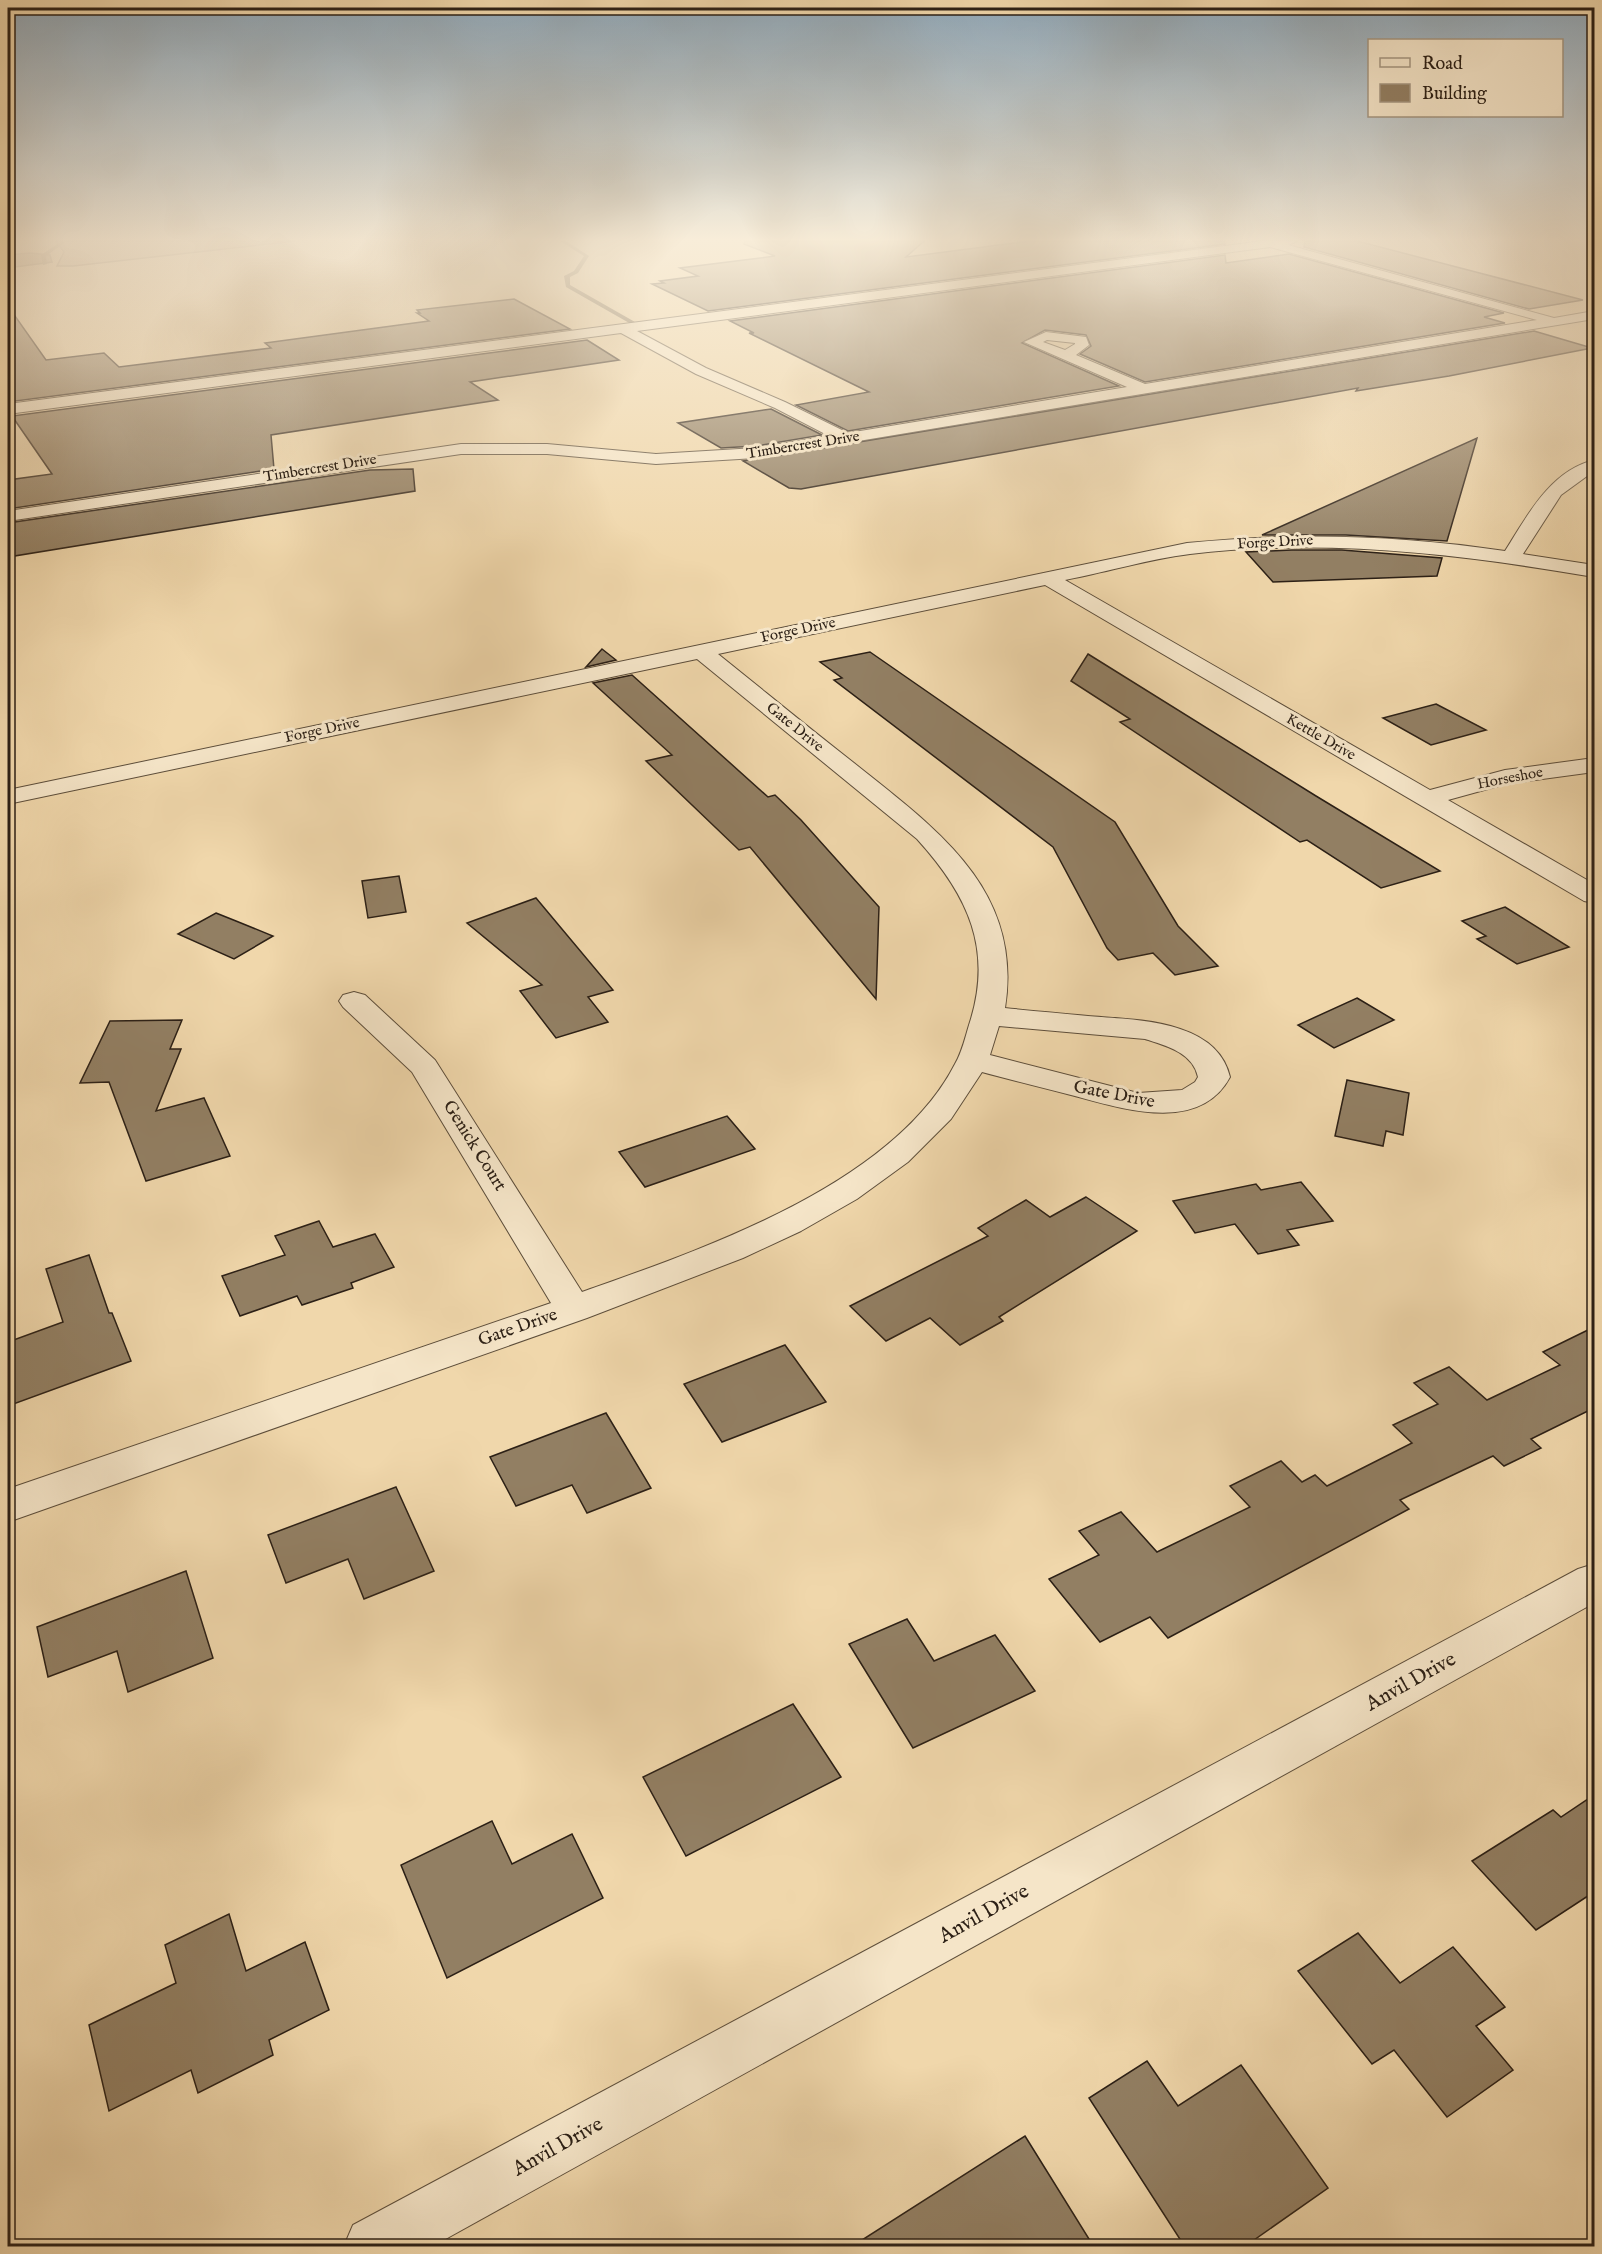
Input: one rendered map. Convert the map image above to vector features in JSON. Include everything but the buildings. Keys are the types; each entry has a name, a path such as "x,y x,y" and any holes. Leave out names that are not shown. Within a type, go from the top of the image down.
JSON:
{"street":[{"path":"8,409 484,346"},
{"path":"655,346 701,371 780,405 845,438"},
{"name":"Timbercrest Drive","path":"8,516 450,450 547,449 627,457 684,458 756,453 1408,346"},
{"path":"1066,356 1143,389"},
{"path":"1511,557 1552,492 1571,476 1594,465"},
{"name":"Forge Drive","path":"8,797 1187,549 1279,540 1383,542 1511,557 1594,571"},
{"name":"Kettle Drive","path":"1047,578 1594,896"},
{"name":"Gate Drive","path":"8,1506 574,1309 689,1267 740,1245 831,1199 896,1154 931,1122 954,1095 973,1060 988,1017 993,989 993,952 987,923 976,896 951,859 902,813 700,651"},
{"name":"Horseshoe","path":"1427,798 1505,777 1594,765"},
{"name":"Genick Court","path":"354,1001 424,1067 574,1309"},
{"name":"Gate Drive","path":"973,1060 1094,1094 1147,1104 1166,1105 1188,1101 1210,1087 1214,1076 1212,1063 1201,1052 1188,1042 1171,1035 1149,1030 988,1017"},
{"name":"Anvil Drive","path":"374,2247 1594,1582"}]}
